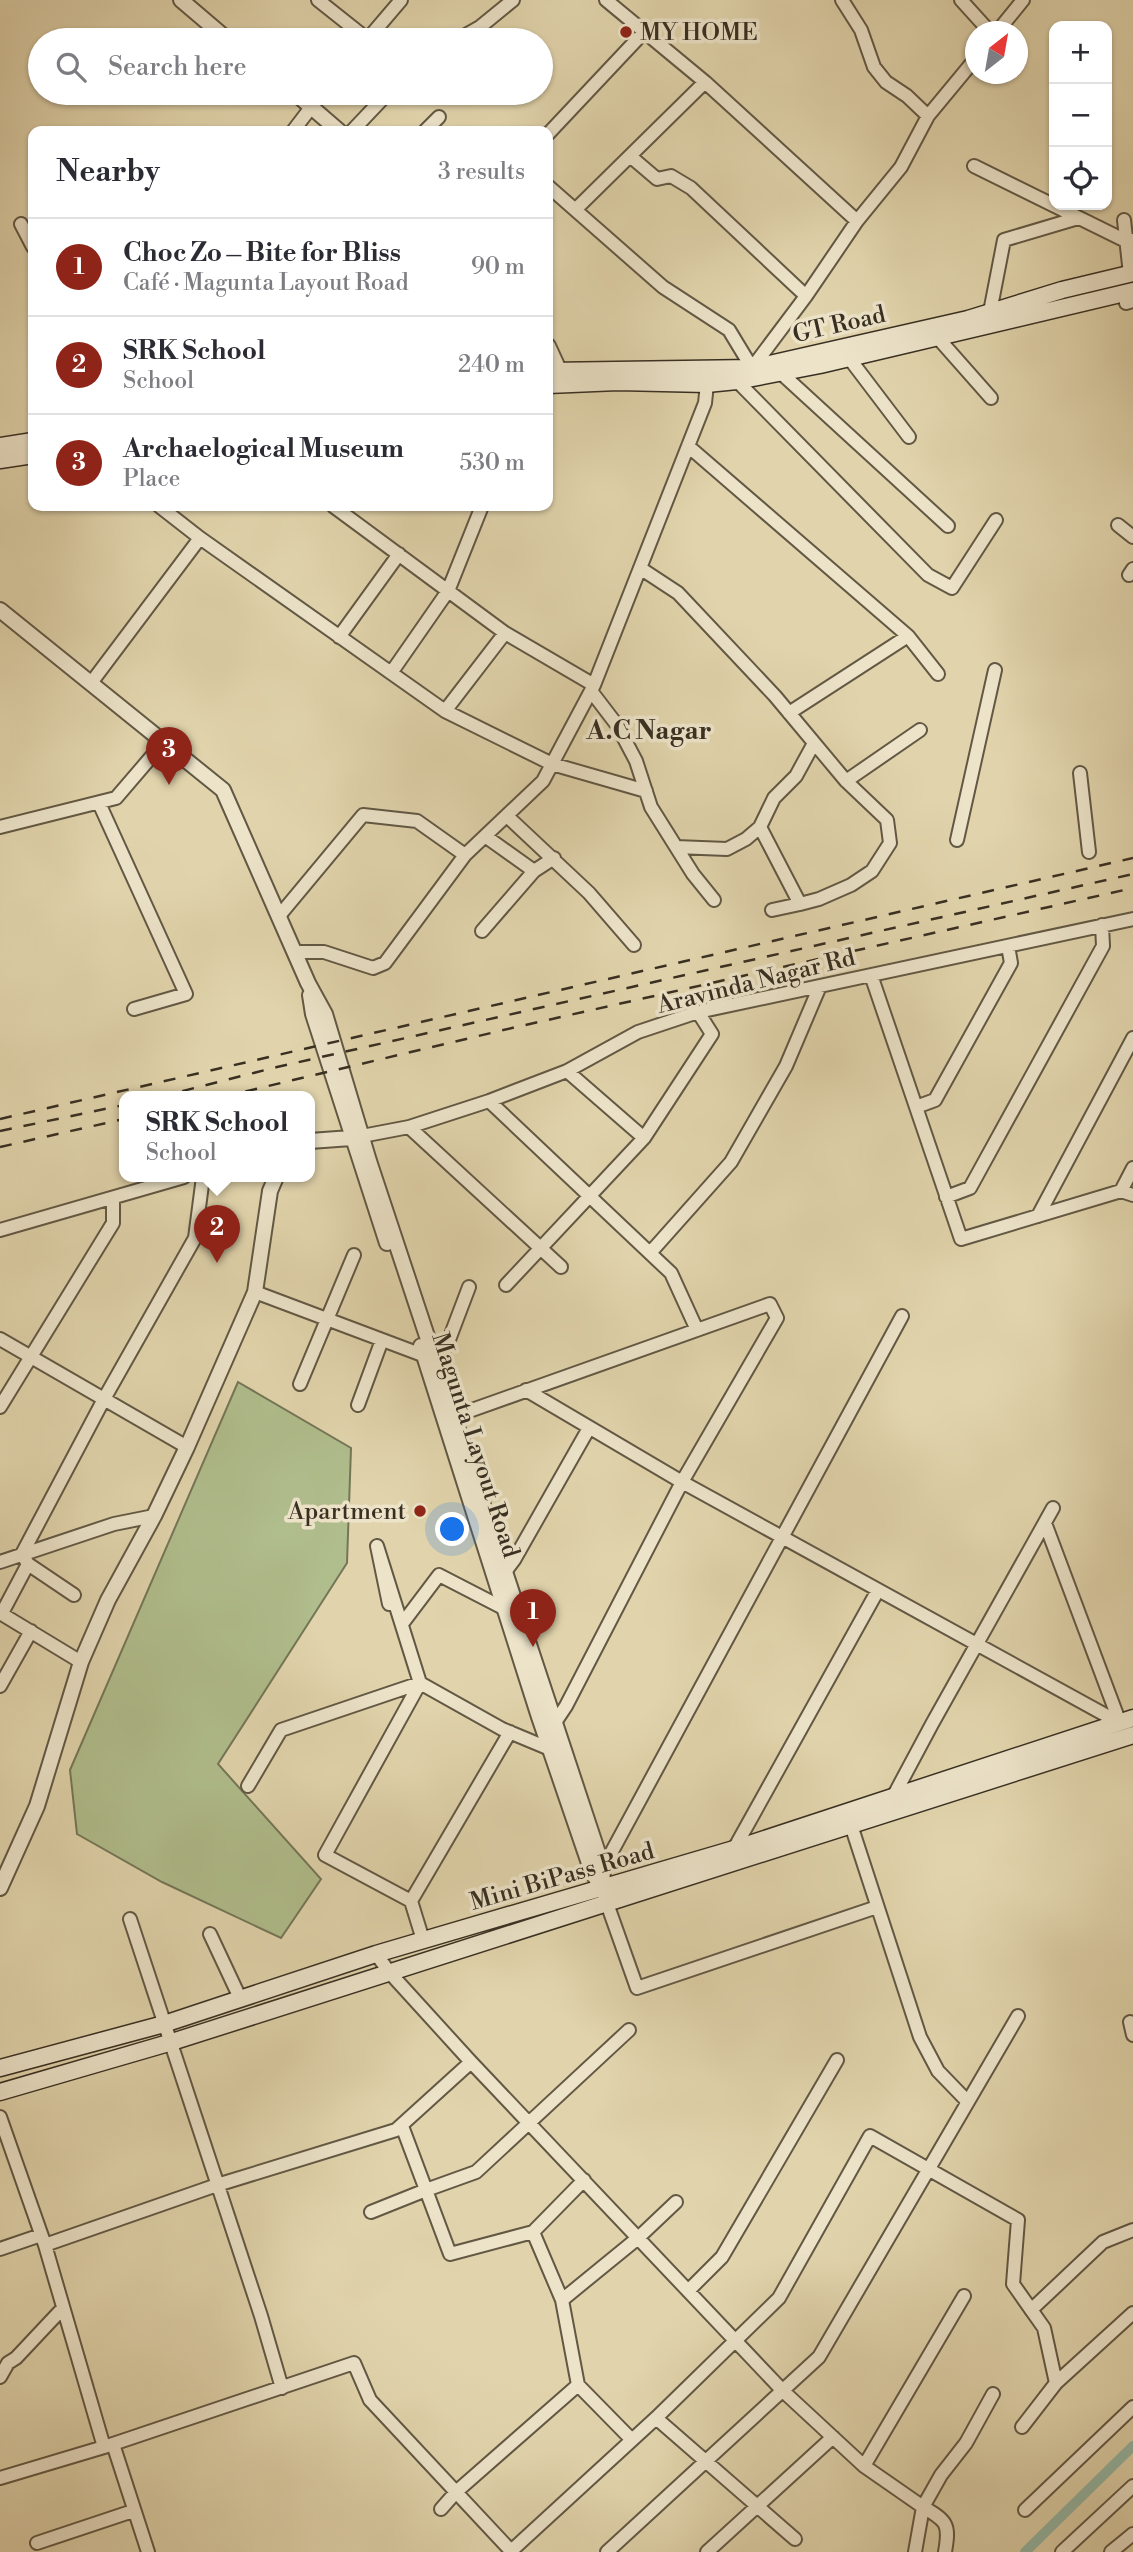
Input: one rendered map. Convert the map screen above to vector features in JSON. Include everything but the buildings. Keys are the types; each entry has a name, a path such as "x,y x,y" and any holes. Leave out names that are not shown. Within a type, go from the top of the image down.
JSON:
{"main road":[{"name":"GT Road","path":"554,370 752,368 989,312 1132,273"},
{"path":"553,385 618,382 707,384 737,381 1130,298"},
{"path":"0,446 28,443"},
{"path":"0,460 28,457"},
{"path":"0,2092 172,2042 390,1973 604,1896 851,1825 1127,1729"},
{"name":"Mini BiPass Road","path":"0,2068 164,2024 423,1940 604,1896 734,1849 893,1797 1127,1729"}],"street":[{"path":"181,0 214,28"},
{"path":"318,0 352,28"},
{"path":"377,28 401,0"},
{"path":"478,28 513,0"},
{"path":"606,0 705,82 857,221"},
{"path":"842,0 861,30 874,67 886,82 907,96 928,116"},
{"path":"961,0 980,21"},
{"path":"1007,21 1023,0"},
{"path":"553,129 644,32"},
{"path":"553,190 663,287 729,330 752,368 857,221 901,167 928,116 965,70"},
{"path":"576,209 705,82"},
{"path":"296,126 311,105 334,126"},
{"path":"357,126 377,105"},
{"path":"430,126 439,117"},
{"path":"630,156 657,179 671,176 691,188 806,296"},
{"path":"974,166 1130,241"},
{"path":"989,312 1004,240 1078,218"},
{"path":"1124,220 1130,241 1132,273"},
{"path":"21,224 28,237"},
{"path":"938,338 992,398"},
{"path":"849,358 909,437"},
{"path":"781,373 948,526"},
{"path":"737,381 928,575 953,588 996,520"},
{"path":"294,952 324,952 365,967 378,967 389,957 465,855 543,782 593,688 705,403 707,384"},
{"path":"688,446 908,636 938,674"},
{"path":"165,511 445,711 552,764 646,791"},
{"path":"340,511 505,633 593,688 636,761 651,807 693,874 714,900"},
{"path":"391,673 448,591 480,511"},
{"path":"1118,525 1133,537"},
{"path":"91,683 200,538"},
{"path":"339,637 399,554"},
{"path":"640,568 678,593 789,713 846,780 887,820 890,843 872,871 851,885 819,899 772,910"},
{"name":"Magunta Layout Road","path":"0,610 223,790 308,983 313,1014 431,1359 505,1609 550,1749 592,1871 604,1896"},
{"path":"445,711 505,633"},
{"path":"789,713 908,636"},
{"path":"957,840 996,670"},
{"path":"846,780 920,730"},
{"path":"0,827 116,798 163,742"},
{"path":"676,847 727,849 746,839 760,827 774,798 796,775 814,743"},
{"path":"1080,773 1089,852"},
{"path":"99,803 186,994 134,1010"},
{"path":"279,916 363,815 417,821 465,855"},
{"path":"508,817 589,893 634,945"},
{"path":"760,827 800,904"},
{"path":"485,836 534,872"},
{"path":"482,931 534,872 554,858"},
{"name":"Aravinda Nagar Rd","path":"357,1137 409,1127 489,1101 566,1071 638,1032 698,1012 1133,919"},
{"path":"946,1196 970,1188 1103,946 1102,925"},
{"path":"916,1107 935,1100 1011,963 1008,946"},
{"path":"870,975 961,1239 1127,1193"},
{"path":"650,1253 731,1162 786,1066 820,986"},
{"path":"506,1285 645,1138 712,1034 698,1012"},
{"path":"1038,1216 1133,1038"},
{"path":"566,1071 645,1138"},
{"path":"489,1101 671,1273 697,1330"},
{"path":"409,1127 561,1267"},
{"path":"315,1141 357,1137"},
{"path":"1127,1193 1133,1168"},
{"path":"1127,1193 1133,1178"},
{"path":"1,1230 167,1182"},
{"path":"81,1662 1,1613 104,1399 195,1238 202,1182"},
{"path":"0,1888 37,1806 81,1662 108,1600 154,1516 187,1447 255,1292 270,1191 274,1182"},
{"path":"0,1407 113,1223 113,1198"},
{"path":"300,1384 354,1255"},
{"path":"255,1292 431,1359 447,1345 469,1287"},
{"path":"455,1416 770,1304 777,1318 682,1482 566,1706 554,1724"},
{"path":"603,1868 902,1316"},
{"path":"0,1339 187,1447"},
{"path":"358,1405 382,1340"},
{"name":"Magunta Layout Road","path":"431,1359 455,1416 603,1868 604,1896"},
{"path":"526,1390 682,1482 1127,1729"},
{"path":"505,1572 589,1428"},
{"path":"893,1797 1053,1508"},
{"path":"0,1562 25,1559 114,1524 154,1516"},
{"path":"1045,1523 1127,1729"},
{"path":"389,1604 377,1546 420,1683 510,1732 550,1749"},
{"path":"25,1559 74,1595"},
{"path":"402,1624 439,1575 505,1609"},
{"path":"734,1849 878,1590"},
{"path":"0,1686 31,1632"},
{"path":"248,1786 281,1730 420,1683"},
{"path":"420,1683 325,1855 411,1901 423,1940"},
{"path":"411,1901 510,1732"},
{"path":"851,1825 920,2037 938,2071 968,2102"},
{"path":"604,1896 636,1989 877,1907"},
{"path":"130,1919 261,2316 282,2388"},
{"path":"210,1934 240,1998"},
{"path":"376,1954 471,2062 783,2391 864,2466 943,2518 948,2530 945,2552"},
{"path":"607,2552 819,2357 1018,2016"},
{"path":"371,2212 476,2172 629,2030"},
{"path":"688,2291 722,2257 837,2060"},
{"path":"0,2249 43,2240 396,2130 471,2062"},
{"path":"0,2117 43,2240 109,2446 148,2552"},
{"path":"402,2126 450,2254 533,2232 584,2180"},
{"path":"0,2478 109,2446 354,2363 370,2400 511,2552 656,2418 779,2298 870,2136 1018,2220 1013,2284 1044,2328 1056,2383"},
{"path":"562,2300 638,2238 676,2202"},
{"path":"1031,2309 1103,2242 1133,2230"},
{"path":"533,2232 562,2300 578,2385 632,2440"},
{"path":"864,2466 964,2296"},
{"path":"0,2377 8,2363 16,2358 63,2308"},
{"path":"1022,2427 1056,2383 1133,2313"},
{"path":"441,2510 456,2492 578,2385"},
{"path":"915,2552 923,2507 941,2475 966,2443 993,2393"},
{"path":"1025,2510 1133,2407"},
{"path":"656,2418 794,2539"},
{"path":"707,2552 833,2437"},
{"path":"1062,2552 1133,2486"},
{"path":"37,2543 133,2511"},
{"path":"1111,2552 1133,2534"}],"green space":[{"path":"238,1382 351,1448 347,1563 218,1764 321,1879 281,1938 162,1882 77,1834 70,1770"}],"waterway":[{"path":"1025,2552 1133,2446"}],"railway":[{"path":"122,1091 1133,858"},
{"path":"183,1091 277,1067 1133,874"},
{"path":"247,1091 512,1028 1133,888"},
{"path":"0,1119 119,1092"},
{"path":"0,1131 119,1106"},
{"path":"0,1147 119,1120"}],"place":[{"name":"MY HOME","path":"626,32"},
{"name":"Archaelogical Museum","path":"169,785"},
{"name":"SRK School","path":"217,1263"},
{"name":"Apartment","path":"420,1511"},
{"name":"Choc Zo – Bite for Bliss","path":"533,1647"}],"district":[{"name":"A.C Nagar","path":"649,730"}]}
